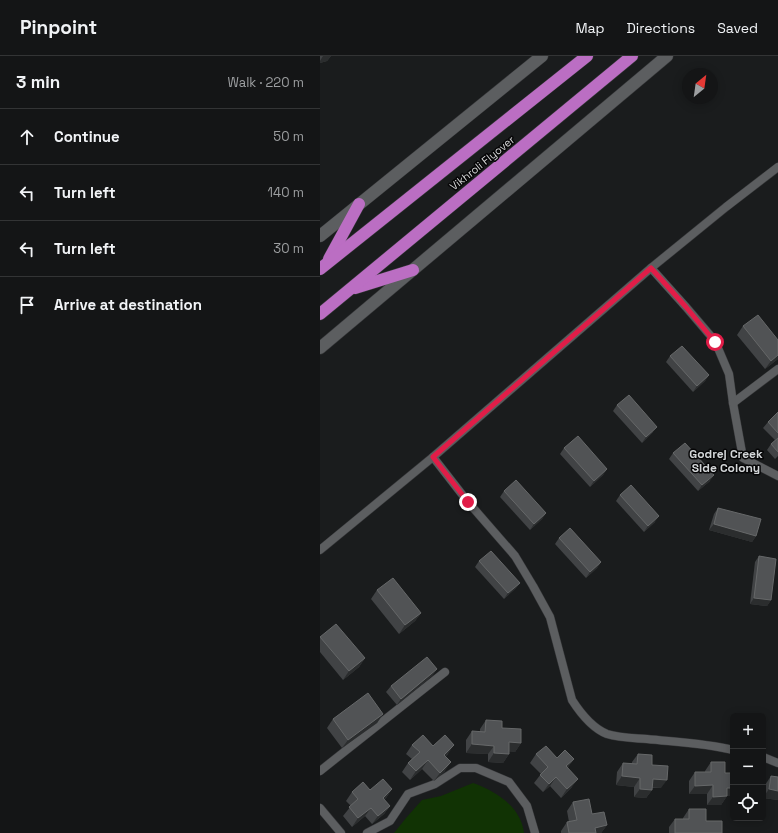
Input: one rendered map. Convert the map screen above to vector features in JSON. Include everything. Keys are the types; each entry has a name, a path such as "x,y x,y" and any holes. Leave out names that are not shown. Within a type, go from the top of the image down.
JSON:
{"highway":[{"name":"Vikhroli Flyover","path":"323,267 587,56"},
{"name":"Vikhroli Flyover","path":"320,314 632,56"},
{"path":"323,267 359,204"},
{"path":"348,291 413,270"}],"street":[{"path":"320,236 542,56"},
{"path":"320,348 667,56"}],"lane":[{"path":"320,550 433,457 651,268 778,167"},
{"path":"651,268 715,342 729,374 743,458 778,476"},
{"path":"733,403 778,369"},
{"path":"433,457 468,502 515,556 550,617 572,700 579,711 593,726 608,734 630,738 716,746 730,749"},
{"path":"320,771 445,672"},
{"path":"766,758 778,763"},
{"path":"366,833 390,821 408,794 435,784 460,768 476,768 509,782 527,806 535,833"},
{"path":"320,808 341,833"}],"green space":[{"path":"473,783 482,786 506,801 518,815 524,833 394,833 422,800 441,796"}],"building":[{"path":"758,315 778,340 778,355 771,361 743,326"},
{"path":"682,346 709,375 697,386 670,356"},
{"path":"629,395 657,427 646,437 617,405"},
{"path":"778,412 778,433 768,422"},
{"path":"578,436 607,469 594,481 564,448"},
{"path":"778,438 778,452 771,444"},
{"path":"685,443 714,475 702,485 673,453"},
{"path":"516,480 546,513 534,524 504,491"},
{"path":"631,485 659,516 648,526 620,495"},
{"path":"718,508 761,519 756,536 714,524"},
{"path":"570,528 601,562 590,572 559,538"},
{"path":"491,551 520,583 508,593 479,561"},
{"path":"759,556 776,559 771,600 754,598"},
{"path":"393,578 421,613 405,625 377,590"},
{"path":"336,624 365,658 349,671 320,637"},
{"path":"427,657 437,669 401,699 391,686"},
{"path":"368,693 383,714 348,740 333,719"},
{"path":"486,720 502,721 502,728 521,729 521,743 509,742 509,754 494,753 494,746 472,744 472,731 485,732"},
{"path":"423,735 433,746 445,735 454,745 444,755 451,762 440,773 428,760 416,771 408,763 420,752 412,745"},
{"path":"546,746 557,758 565,750 574,759 566,766 578,779 567,789 556,777 549,784 540,775 548,767 536,754"},
{"path":"638,754 652,755 652,765 668,766 667,780 653,779 652,790 640,789 640,778 622,776 623,763 637,764"},
{"path":"711,762 725,762 725,773 730,773 730,788 727,788 727,796 713,797 713,785 695,786 695,772 711,772"},
{"path":"771,776 778,777 778,791 769,789"},
{"path":"383,779 392,789 383,798 390,806 378,816 371,808 358,818 349,807 358,799 352,792 363,782 370,790"},
{"path":"589,799 592,814 604,812 607,825 595,828 596,833 569,833 567,822 577,820 573,802"},
{"path":"689,809 706,809 706,821 722,821 722,833 675,833 675,819 689,819"}],"district":[{"name":"Godrej Creek Side Colony","path":"726,461"}],"route":[{"path":"468,502 433,457 651,268 715,342"}]}
